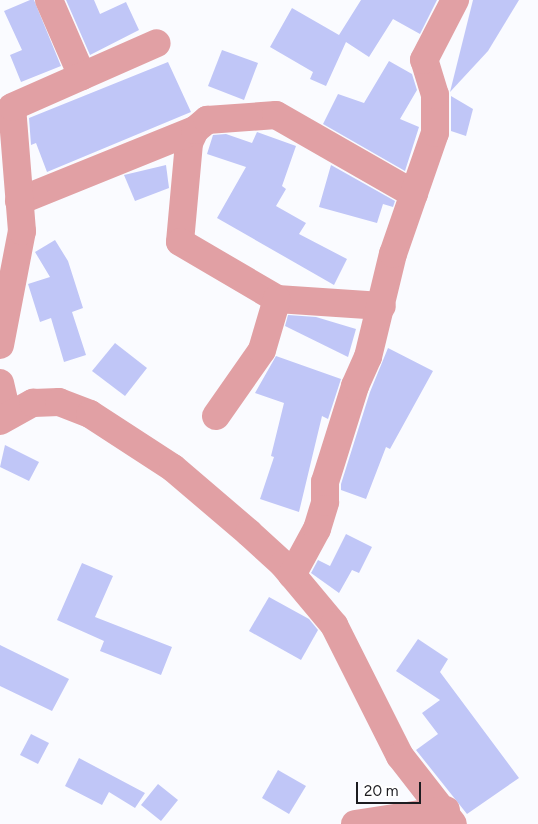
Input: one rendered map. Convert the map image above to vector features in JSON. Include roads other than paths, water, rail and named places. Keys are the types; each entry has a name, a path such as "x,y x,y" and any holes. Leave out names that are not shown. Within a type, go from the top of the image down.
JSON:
{"street":[{"path":"48,0 82,76"},
{"path":"292,575 317,529 326,482 382,306 393,254 435,132 435,95 424,60 455,0"},
{"path":"0,345 22,231 12,107 157,43"},
{"path":"19,201 195,130 207,120 276,115 414,194"},
{"path":"195,130 189,143 180,242 277,299 382,306"},
{"path":"216,416 262,350 277,299"},
{"path":"0,383 3,418 33,403 59,402 90,414 173,468 292,575 334,625 400,756 449,817"},
{"path":"355,824 449,817"}]}
